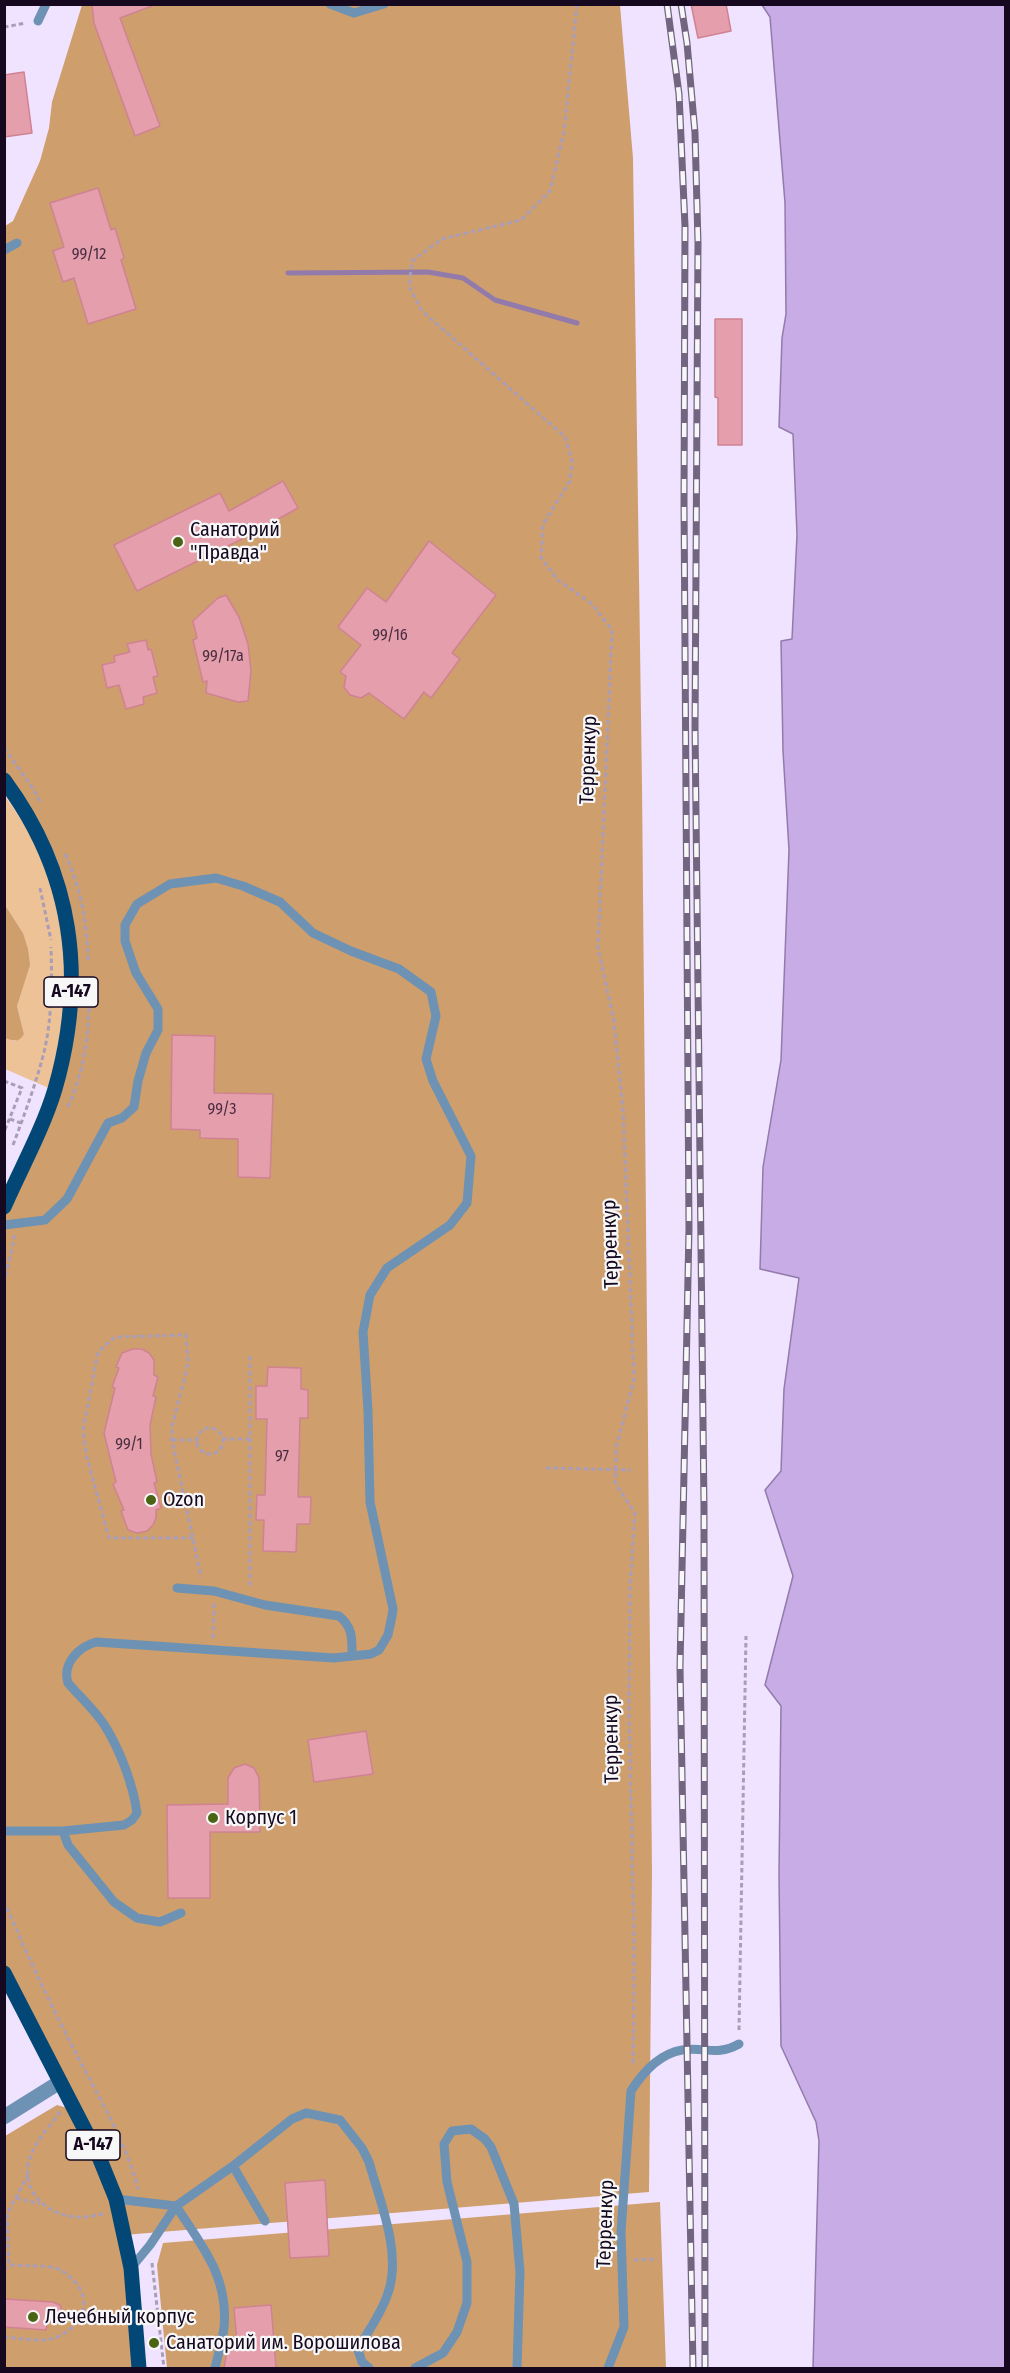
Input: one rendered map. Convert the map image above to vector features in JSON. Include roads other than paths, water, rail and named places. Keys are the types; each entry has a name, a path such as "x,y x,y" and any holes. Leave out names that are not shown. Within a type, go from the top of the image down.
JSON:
{"main road":[{"name":"А-147","path":"4,780 19,799 40,836 60,886 67,923 71,973 69,1027 54,1090 4,1207"},
{"name":"А-147","path":"4,1973 99,2157 110,2202 131,2268 140,2368"}],"street":[{"path":"4,2117 60,2082"}],"lane":[{"path":"38,21 46,4"},
{"path":"330,4 354,13 384,4"},
{"path":"4,250 16,243"},
{"path":"4,1225 45,1220 67,1199 108,1123 122,1118 134,1107 146,1053 158,1030 158,1009 136,974 125,941 125,925 137,904 170,884 216,878 243,886 280,902 313,933 351,951 399,969 431,992 436,1016 426,1059 433,1081 471,1156 466,1203 450,1225 387,1268 370,1295 363,1332 370,1502 393,1609 384,1644 371,1654 334,1658 96,1642 83,1646 67,1666 68,1683 104,1724 117,1749 132,1789 137,1813 124,1825 63,1831 4,1832"},
{"path":"177,1588 214,1591 250,1602 339,1616 347,1623 351,1632 352,1656"},
{"path":"63,1831 68,1845 114,1902 137,1918 160,1922 181,1913"},
{"name":"Терренкур","path":"608,2368 624,2327 621,2232 631,2091 642,2073 662,2057 683,2050 726,2051 739,2044"},
{"path":"131,2268 150,2245 176,2206 233,2166 292,2119 306,2113 340,2120 362,2148 369,2162 394,2255 393,2274 388,2295 358,2350 362,2362 369,2368"},
{"path":"415,2368 443,2353 457,2332 467,2303 467,2262 447,2182 444,2144 452,2131 471,2129 485,2139 491,2147 514,2204 520,2272 517,2368"},
{"path":"233,2166 265,2221"},
{"path":"110,2202 176,2206"},
{"path":"176,2206 210,2258 220,2278 225,2302 224,2329 215,2368"}],"waterway":[{"path":"288,273 428,272 463,278 495,300 577,323"}],"railway":[{"path":"667,4 679,94 685,226 684,503 689,1228 680,1667 693,2368"},
{"path":"681,4 695,133 698,243 695,727 704,1508 705,2368"}],"place":[{"name":"Санаторий \"Правда\"","path":"178,542"},
{"name":"Ozon","path":"151,1500"},
{"name":"Корпус 1","path":"213,1818"},
{"name":"Лечебный корпус","path":"33,2317"},
{"name":"Санаторий им. Ворошилова","path":"154,2343"}]}
